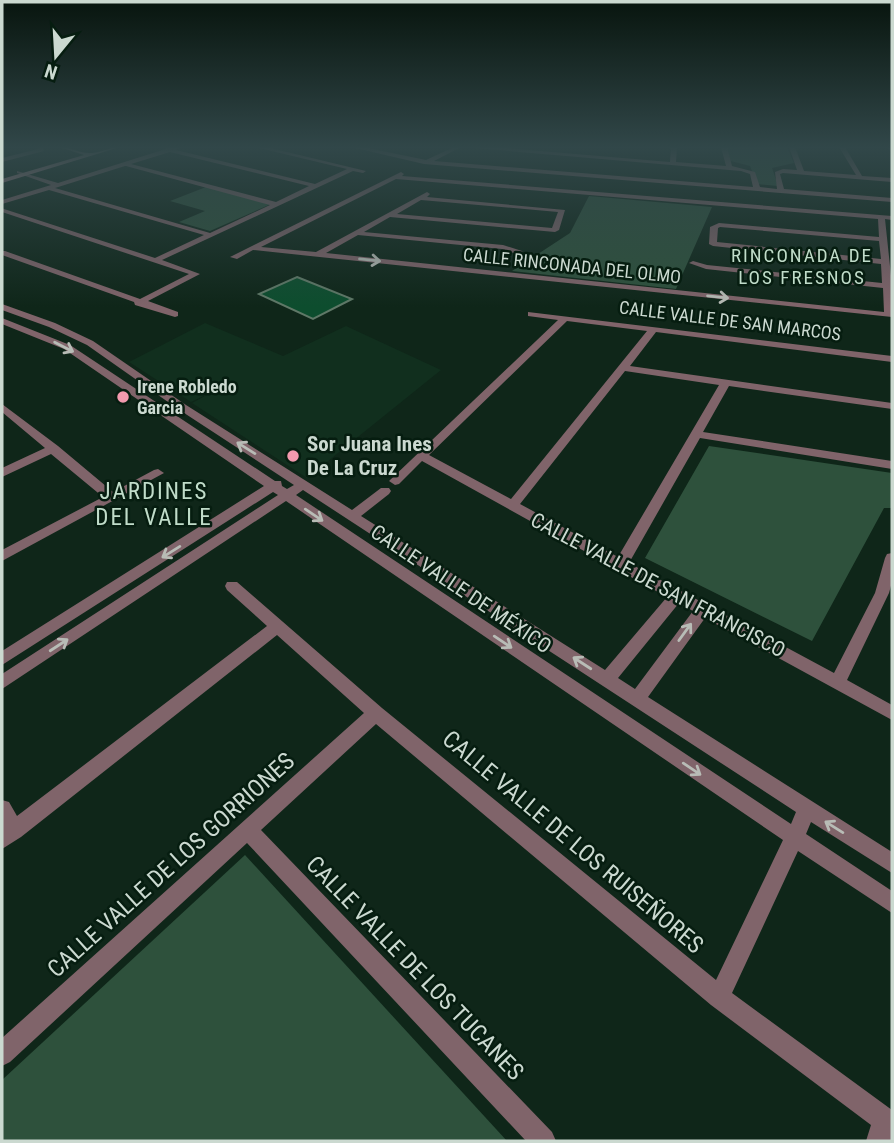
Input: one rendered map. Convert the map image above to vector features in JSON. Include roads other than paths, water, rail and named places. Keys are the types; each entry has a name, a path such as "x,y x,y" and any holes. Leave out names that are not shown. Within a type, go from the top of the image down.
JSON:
{"street":[{"path":"91,200 210,235"},
{"path":"262,200 276,204"},
{"path":"157,260 284,200"},
{"path":"234,257 348,200"},
{"path":"317,254 415,200"},
{"path":"389,215 555,230 562,210 447,200"},
{"path":"673,200 892,218"},
{"path":"2,210 196,274 138,303"},
{"path":"692,263 706,267 889,286 884,262 881,218"},
{"path":"882,239 719,225 714,226 713,244 884,262"},
{"path":"356,233 503,247 519,253"},
{"name":"CALLE RINCONADA DEL OLMO","path":"253,248 888,316 889,286"},
{"path":"2,253 175,314"},
{"path":"2,267 20,260"},
{"name":"CALLE VALLE DE MÉXICO","path":"2,307 52,325 90,343 662,717 892,863"},
{"name":"CALLE VALLE DE SAN MARCOS","path":"531,314 892,359"},
{"path":"354,515 423,457 564,319"},
{"name":"CALLE VALLE DE MÉXICO","path":"2,321 67,347 892,903"},
{"path":"512,506 654,329"},
{"path":"624,368 892,407"},
{"path":"621,565 725,384"},
{"path":"2,407 111,497"},
{"path":"695,435 892,465"},
{"path":"2,473 54,448"},
{"name":"CALLE VALLE DE SAN FRANCISCO","path":"423,457 892,713"},
{"path":"2,556 158,473"},
{"path":"2,659 272,487 297,480"},
{"path":"2,682 286,496 297,480"},
{"path":"837,683 887,595 892,558"},
{"name":"CALLE VALLE DE LOS RUISEÑORES","path":"232,586 376,713 719,997 885,1128"},
{"path":"607,680 677,595"},
{"path":"637,700 702,609"},
{"path":"2,809 8,834 276,627"},
{"name":"CALLE VALLE DE LOS GORRIONES","path":"2,1054 376,713"},
{"path":"646,738 662,717"},
{"path":"719,997 807,810"},
{"name":"CALLE VALLE DE LOS TUCANES","path":"248,831 543,1141"}],"place":[{"name":"Irene Robledo Garcia","path":"123,397"},
{"name":"Sor Juana Ines De La Cruz","path":"293,456"}],"district":[{"name":"RINCONADA DE LOS FRESNOS","path":"802,266"},
{"name":"JARDINES DEL VALLE","path":"154,504"}]}
